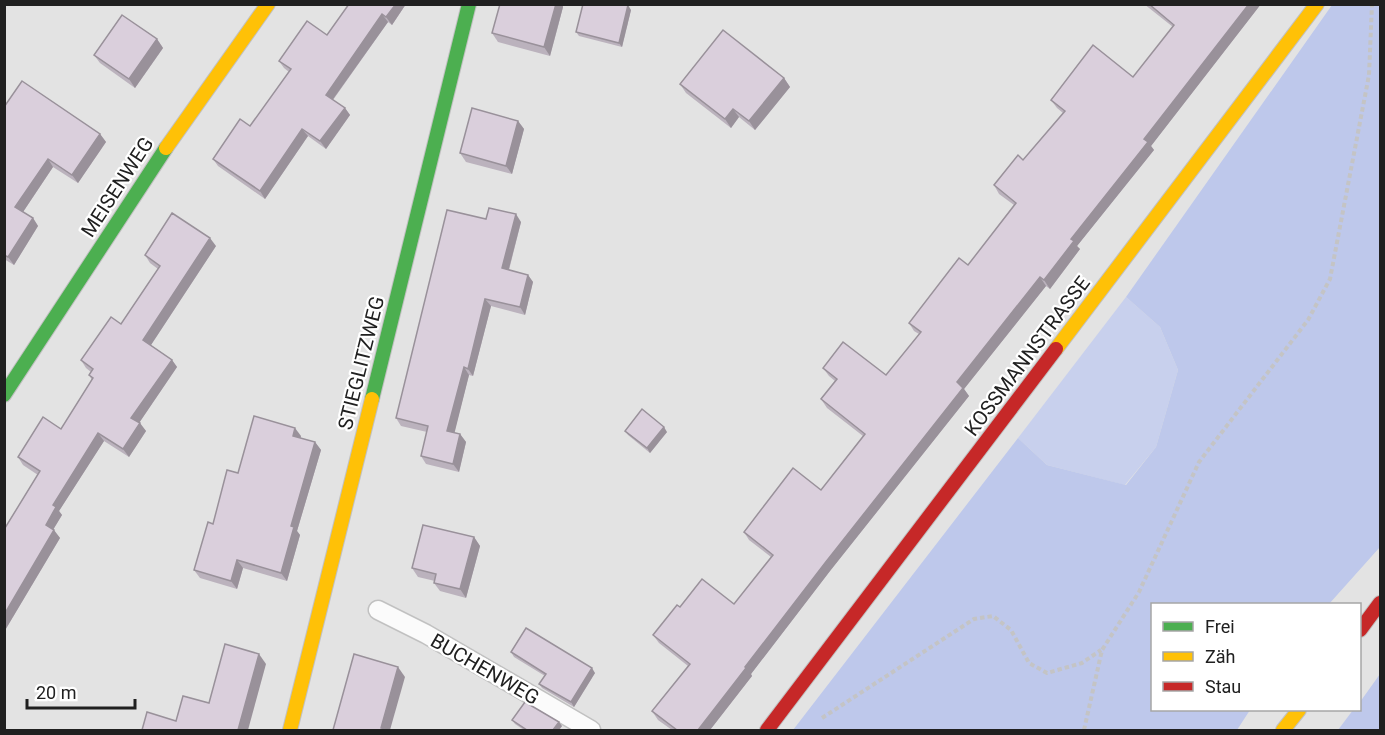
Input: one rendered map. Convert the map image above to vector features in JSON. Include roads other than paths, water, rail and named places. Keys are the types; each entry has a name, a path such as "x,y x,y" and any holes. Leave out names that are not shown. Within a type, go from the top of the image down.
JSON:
{"street":[{"name":"MEISENWEG","path":"4,395 161,155 268,4"},
{"name":"STIEGLITZWEG","path":"290,730 469,4"},
{"name":"KOSSMANNSTRASSE","path":"767,730 1317,4"},
{"path":"1361,627 1380,603"},
{"path":"1283,730 1298,711"}],"lane":[{"name":"BUCHENWEG","path":"378,610 426,634 591,730"}]}
